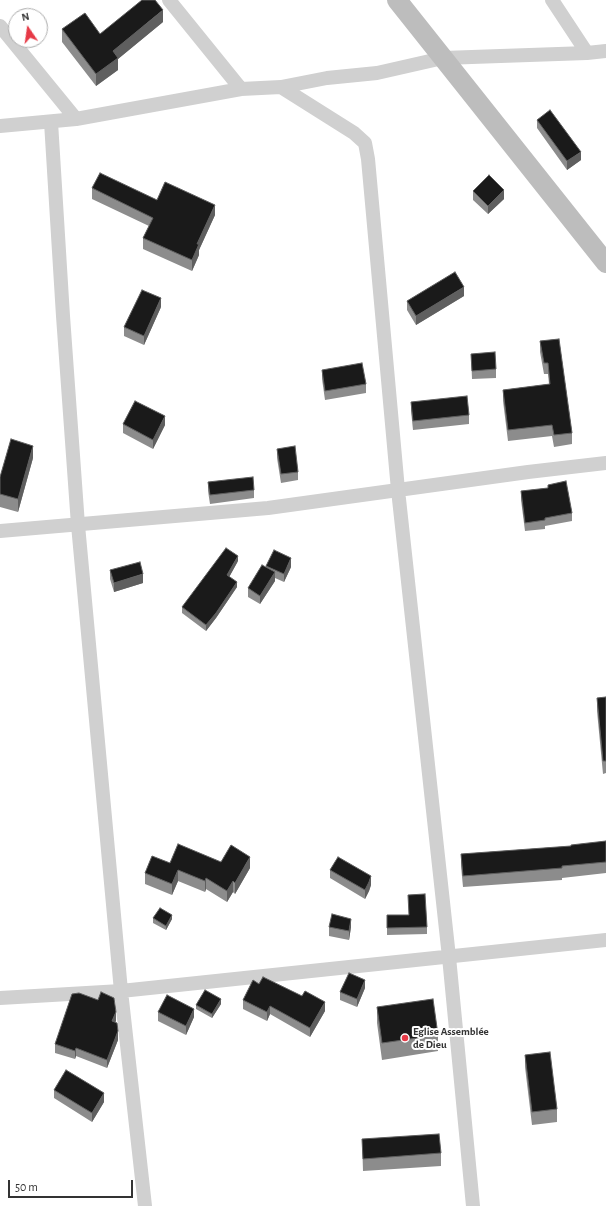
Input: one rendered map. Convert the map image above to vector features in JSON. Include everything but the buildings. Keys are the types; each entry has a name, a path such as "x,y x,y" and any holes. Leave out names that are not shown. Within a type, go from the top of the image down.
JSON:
{"main road":[{"path":"397,0 606,263"}],"street":[{"path":"169,0 241,89"},
{"path":"552,0 587,53"},
{"path":"0,26 76,119"},
{"path":"0,126 76,119 241,89 281,87 327,78 376,73 443,58 606,52"},
{"path":"281,87 354,132 365,144 368,159 398,490 449,957 473,1206"},
{"path":"51,122 78,525 120,991 145,1206"},
{"path":"0,531 268,508 521,473 606,463"},
{"path":"0,998 120,991 606,940"}],"place":[{"name":"Eglise Assemblée de Dieu","path":"405,1038"}]}
